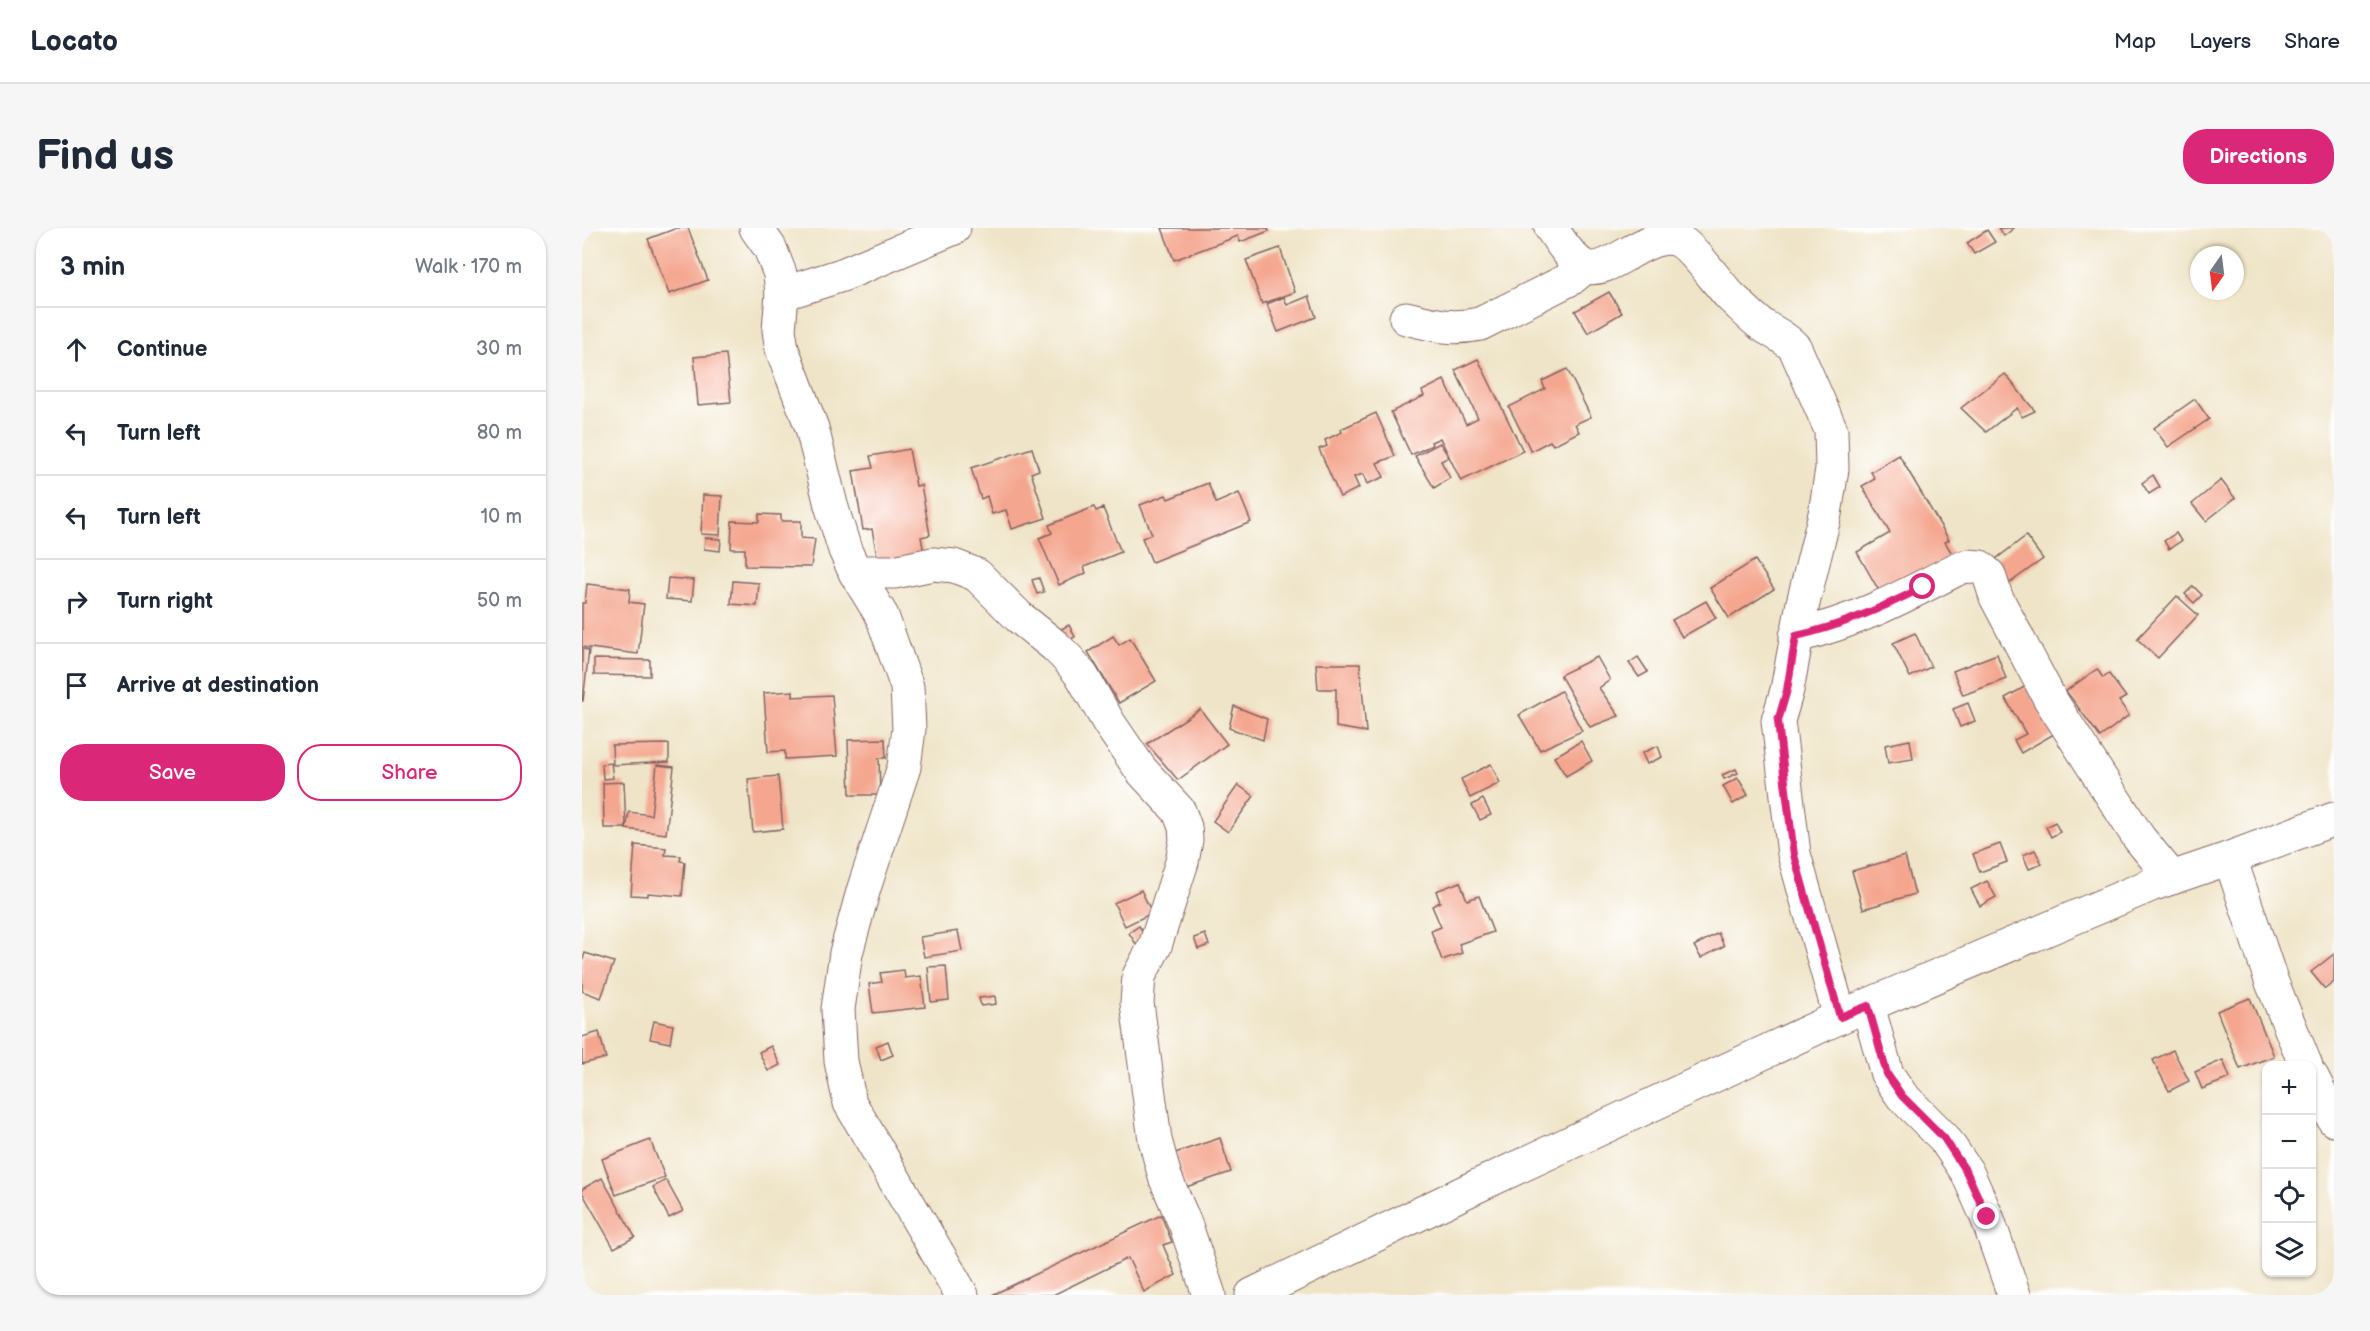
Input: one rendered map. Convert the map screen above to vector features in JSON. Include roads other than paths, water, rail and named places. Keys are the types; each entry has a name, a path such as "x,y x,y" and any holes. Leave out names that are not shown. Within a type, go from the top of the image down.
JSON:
{"street":[{"path":"756,228 770,248 780,274 782,294 779,330 782,349 812,428 845,550 855,572 882,616 907,687 909,729 904,767 864,888 846,953 838,1008 841,1061 850,1103 962,1295"},
{"path":"782,294 842,275 954,228"},
{"path":"1551,228 1572,256 1585,267 1600,267 1640,246 1667,238 1680,241 1731,297 1763,325 1785,338 1795,348 1831,430 1832,470 1825,514 1796,636 1787,690 1778,721 1794,855 1854,1012 1887,1074 1902,1096 1944,1138 1967,1173 1987,1217 2014,1295"},
{"path":"1406,318 1440,327 1480,324 1572,278 1585,267"},
{"path":"855,572 894,572 933,564 954,566 977,575 1019,617 1069,660 1082,676 1109,723 1141,770 1179,811 1185,827 1186,840 1182,862 1155,946 1139,976 1137,1003 1155,1140 1165,1177 1186,1226 1209,1295"},
{"path":"1796,636 1824,630 1865,615 1959,568 1980,567 1989,575 1996,597 2055,708 2139,838 2172,878"},
{"path":"1252,1295 1475,1187 1854,1012 2172,878 2334,819"},
{"path":"2230,858 2271,980 2304,1061"},
{"path":"2316,1085 2334,1120"}]}
